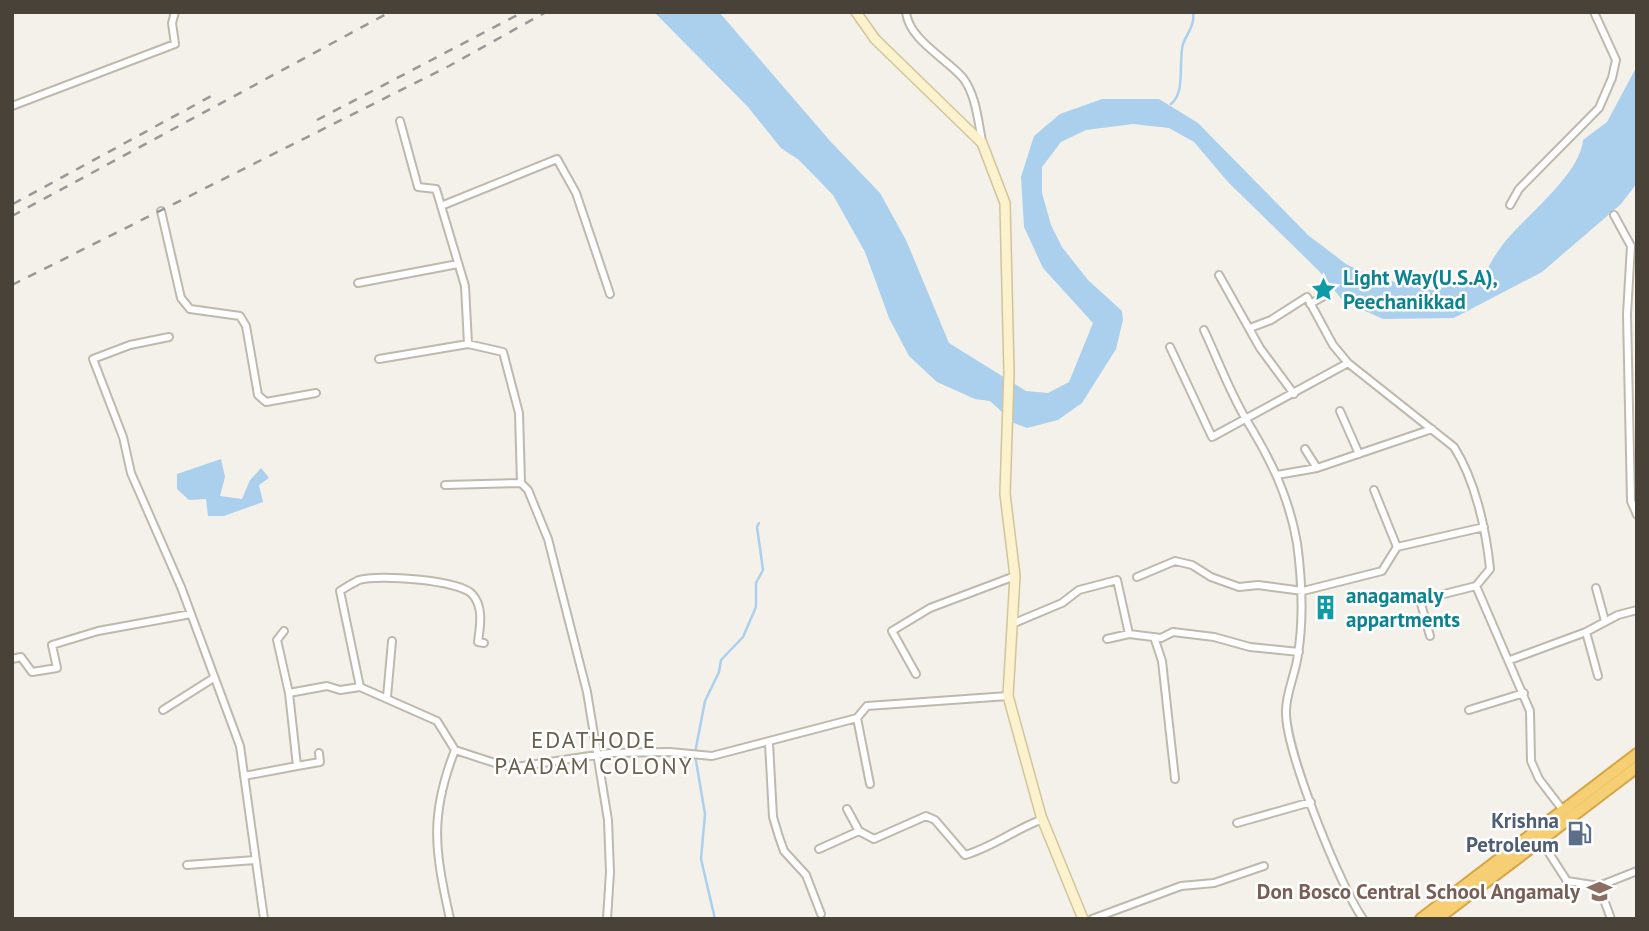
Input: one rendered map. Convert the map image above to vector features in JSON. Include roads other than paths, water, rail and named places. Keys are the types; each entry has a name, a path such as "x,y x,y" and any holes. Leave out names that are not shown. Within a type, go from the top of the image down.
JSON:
{"highway":[{"path":"1421,919 1637,754"},
{"path":"1437,919 1637,767"}],"main road":[{"path":"856,12 875,39 982,143 1005,203 1009,372 1006,514 1015,576 1008,696 1043,819 1083,919"}],"street":[{"path":"12,106 174,44 172,23 175,12"},
{"path":"906,12 907,21 964,80 976,107 982,143"},
{"path":"1510,205 1519,189 1599,108 1607,92 1616,60 1594,12"},
{"path":"400,121 418,187 436,189 465,286 468,344"},
{"path":"441,206 557,159 576,193 610,294"},
{"path":"161,211 180,298 190,309 240,316 246,326 258,395 266,402 316,393"},
{"path":"1614,215 1631,246 1628,371 1631,502 1637,515"},
{"path":"358,283 458,264"},
{"path":"1219,275 1294,394"},
{"path":"1310,304 1326,295"},
{"path":"1250,328 1271,320 1307,297 1333,345 1348,363 1454,447 1466,465 1484,527 1490,569 1476,586 1420,600 1430,636"},
{"path":"1204,330 1247,420 1264,445 1286,497 1303,591 1299,652 1287,700 1286,719 1294,759 1348,895 1363,919"},
{"path":"169,337 130,345 93,359 123,437 131,472 191,614 212,678 240,746 264,919"},
{"path":"379,359 468,344 503,352 519,413 521,482 528,490 551,549 587,692 608,820 610,872 607,919"},
{"path":"1170,346 1210,436 1247,420 1348,363"},
{"path":"1340,411 1359,454"},
{"path":"1277,475 1317,468 1432,429"},
{"path":"1305,449 1317,468"},
{"path":"445,485 521,482"},
{"path":"1374,490 1397,547"},
{"path":"1137,577 1175,561 1192,565 1211,577 1239,587 1258,585 1303,591 1382,570 1397,547 1484,527"},
{"path":"916,674 892,631 930,608 1015,576"},
{"path":"360,687 340,591 360,580 385,577 464,587 474,596 481,613 478,642 484,643"},
{"path":"1012,624 1062,603 1079,590 1117,580 1129,634"},
{"path":"1476,586 1530,711 1531,761 1539,779 1562,809"},
{"path":"1596,588 1605,621"},
{"path":"1510,660 1637,610"},
{"path":"12,659 21,657 32,673 57,668 52,645 99,631 191,614"},
{"path":"284,631 277,640 289,693 297,766"},
{"path":"1107,639 1129,634 1161,638 1173,632 1214,637 1250,647 1299,652"},
{"path":"1586,632 1598,676"},
{"path":"1154,636 1162,661 1175,779"},
{"path":"387,697 392,641"},
{"path":"163,710 212,678"},
{"path":"289,693 327,686 340,690 360,687 437,722 455,750 516,767 596,756 670,752 712,756 857,718 866,706 1008,696"},
{"path":"1469,710 1524,693"},
{"path":"857,718 870,783"},
{"path":"769,743 774,817 779,837 784,851 806,875 821,914"},
{"path":"450,919 436,857 440,790 455,750"},
{"path":"244,776 320,762 319,753"},
{"path":"1237,823 1311,802"},
{"path":"847,809 859,831 874,839 926,816 935,820 965,855 984,849 1017,828 1043,819"},
{"path":"819,849 859,831"},
{"path":"1540,839 1567,881 1599,886 1637,871"},
{"path":"187,865 255,860"},
{"path":"1092,919 1181,886 1214,883 1264,866"},
{"path":"1599,886 1611,919"}],"water":[{"path":"654,12 719,12 831,142 880,193 906,240 949,343 1026,391 1048,393 1069,382 1093,323 1043,268 1024,227 1021,177 1034,136 1060,114 1102,99 1159,99 1198,123 1308,235 1346,264 1372,277 1432,290 1484,276 1501,247 1572,168 1583,140 1607,122 1637,66 1637,183 1621,204 1542,272 1454,318 1383,319 1343,301 1319,271 1228,182 1194,142 1169,128 1133,124 1086,130 1061,142 1042,167 1042,193 1051,225 1062,247 1088,280 1122,311 1123,320 1116,349 1082,403 1058,420 1027,428 1014,423 990,401 975,399 937,382 909,356 889,318 865,252 833,195 799,160 781,148 748,107"},
{"path":"221,459 225,477 220,496 242,499 250,480 261,468 269,478 259,485 263,502 224,516 208,516 206,499 189,500 177,489 177,474"}],"waterway":[{"path":"1171,104 1178,92 1183,44 1192,25 1193,12"},
{"path":"695,753 705,701 719,672 721,660 743,637 756,607 756,583 763,570 757,527 759,523"},
{"path":"695,755 705,814 701,859 715,919"}],"railway":[{"path":"12,216 390,12"},
{"path":"317,120 523,12"},
{"path":"12,285 449,66 546,12"},
{"path":"13,204 215,94"}],"place":[{"name":"Light Way(U.S.A), Peechanikkad","path":"1323,290"},
{"name":"anagamaly appartments","path":"1326,608"},
{"name":"Krishna Petroleum","path":"1579,833"},
{"name":"Don Bosco Central School Angamaly","path":"1600,892"}],"district":[{"name":"EDATHODE PAADAM COLONY","path":"594,753"}]}
